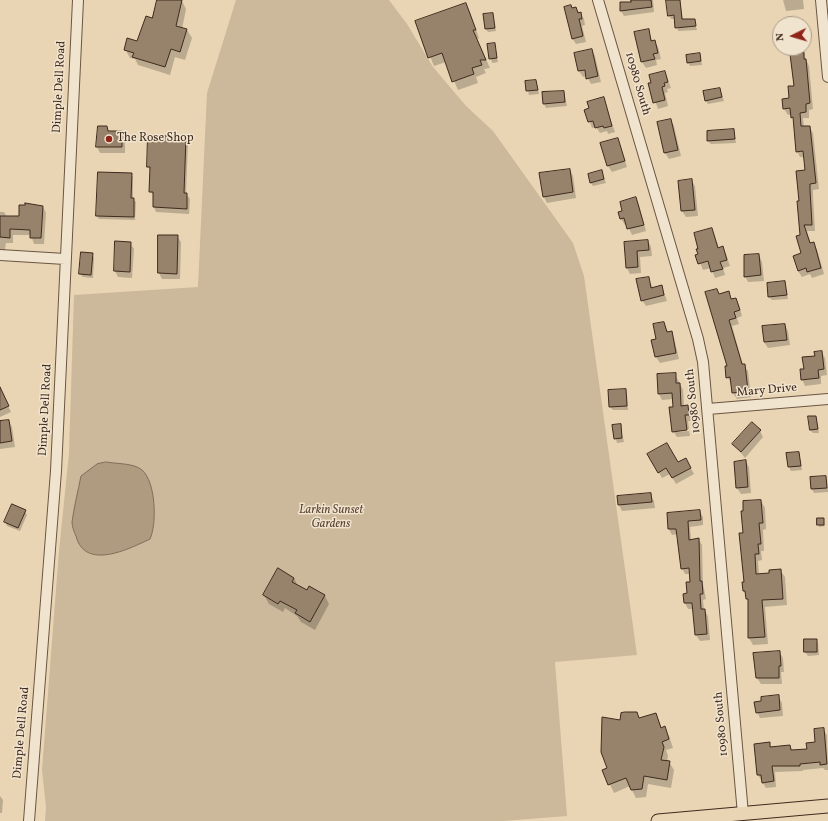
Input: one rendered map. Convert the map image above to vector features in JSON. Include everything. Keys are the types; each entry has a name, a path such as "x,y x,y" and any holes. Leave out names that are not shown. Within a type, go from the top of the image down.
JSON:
{"main road":[{"path":"658,821 828,806"}],"street":[{"name":"Dimple Dell Road","path":"29,821 56,471 78,0"},
{"name":"10980 South","path":"598,0 698,339 703,362 743,814"},
{"path":"821,0 828,77"},
{"path":"0,255 65,259"},
{"name":"Mary Drive","path":"708,409 828,399"}],"green space":[{"name":"Larkin Sunset Gardens","path":"236,0 389,0 407,24 433,67 466,106 493,131 573,243 584,276 637,655 555,662 567,816 503,821 45,821 46,807 42,770 59,551 69,453 74,295 198,287 207,93"}],"shaded area":[{"path":"106,462 135,466 142,470 147,476 153,493 154,524 150,539 120,552 98,555 88,553 81,547 72,522 81,476 97,464"}],"building":[{"path":"157,0 182,0 176,26 187,29 180,52 171,49 165,67 132,57 134,53 124,50 127,38 137,41 146,16 152,18"},
{"path":"631,0 651,0 652,7 620,11 620,2 631,2"},
{"path":"666,0 680,0 682,19 695,19 696,26 675,28 674,15 668,16"},
{"path":"466,3 476,30 473,30 486,60 480,60 482,65 472,68 474,74 452,82 442,53 428,58 415,21"},
{"path":"571,5 572,8 576,7 578,13 581,12 582,19 579,19 583,36 572,39 564,7"},
{"path":"493,13 495,28 485,29 483,14"},
{"path":"649,29 651,41 655,40 658,53 653,54 655,59 641,62 634,32"},
{"path":"495,43 497,58 489,59 487,44"},
{"path":"592,49 598,76 586,79 585,70 578,71 574,53"},
{"path":"700,53 701,61 687,63 686,55"},
{"path":"790,56 804,56 804,59 806,59 810,103 806,104 806,112 800,113 801,126 810,126 816,183 810,184 812,225 804,225 810,243 814,242 821,268 807,272 806,268 798,271 793,256 801,253 796,236 800,235 796,171 805,170 803,151 796,152 793,117 791,118 790,108 783,109 782,99 789,98 788,86 794,86"},
{"path":"665,71 668,82 664,83 665,86 662,87 665,100 653,103 648,83 651,83 649,75"},
{"path":"536,80 538,90 526,91 525,81"},
{"path":"720,88 722,97 705,101 703,91"},
{"path":"564,91 565,102 543,104 542,92"},
{"path":"604,97 612,126 595,128 593,121 588,122 584,110 589,108 587,102"},
{"path":"671,119 678,150 664,153 657,122"},
{"name":"The Rose Shop","path":"98,126 107,126 108,131 122,131 122,147 96,147"},
{"path":"734,129 735,139 707,141 707,131"},
{"path":"148,135 186,137 184,193 187,193 187,209 153,207 153,192 149,192 150,167 147,167"},
{"path":"618,138 625,161 607,166 600,143"},
{"path":"570,169 573,192 543,197 539,173"},
{"path":"602,170 604,179 590,183 588,174"},
{"path":"98,172 132,173 131,198 134,198 134,217 96,216"},
{"path":"692,179 695,210 681,211 678,181"},
{"path":"636,197 644,225 627,229 624,218 620,219 618,212 622,211 620,202"},
{"path":"25,203 43,206 41,238 30,238 30,230 10,229 10,238 0,237 0,216 19,216 19,205 25,205"},
{"path":"712,228 718,248 723,246 727,260 720,262 723,269 711,272 708,261 698,264 695,255 698,254 696,249 698,249 694,233"},
{"path":"158,235 178,235 177,274 158,273"},
{"path":"648,240 649,250 637,251 638,267 626,268 624,242"},
{"path":"115,241 131,242 130,272 114,271"},
{"path":"81,252 93,253 91,275 79,274"},
{"path":"759,254 761,275 744,277 744,255"},
{"path":"649,277 651,288 662,285 664,295 641,301 636,279"},
{"path":"785,281 787,295 768,297 767,283"},
{"path":"717,289 719,294 729,291 731,299 736,298 740,310 734,312 736,318 729,320 742,364 745,364 748,391 732,393 730,377 726,378 725,366 727,366 705,292"},
{"path":"664,322 667,332 672,331 676,353 655,357 651,340 656,339 653,324"},
{"path":"785,324 787,340 764,342 762,326"},
{"path":"822,351 824,369 818,370 819,378 801,380 800,369 804,369 802,357 815,356 814,352"},
{"path":"676,373 676,383 680,383 681,406 688,405 689,415 685,415 687,430 672,432 669,407 673,407 672,393 658,394 657,374"},
{"path":"0,387 9,406 0,410"},
{"path":"626,389 627,406 609,407 608,390"},
{"path":"808,416 816,416 818,429 810,430"},
{"path":"9,420 12,441 0,443 0,421"},
{"path":"752,422 761,430 741,452 732,444"},
{"path":"621,424 622,438 614,439 612,425"},
{"path":"667,443 678,462 686,458 691,468 672,478 666,468 658,473 647,454"},
{"path":"799,452 801,466 788,467 786,453"},
{"path":"746,460 748,487 736,488 734,462"},
{"path":"826,476 827,488 811,489 810,477"},
{"path":"651,493 652,502 618,505 617,496"},
{"path":"761,500 763,523 759,523 761,544 758,544 759,554 755,554 756,574 769,573 769,570 781,569 783,599 762,600 765,637 748,638 748,599 746,599 745,591 743,591 742,582 744,582 739,533 743,533 741,511 743,511 743,501"},
{"path":"12,504 26,510 18,528 4,522"},
{"path":"700,510 701,520 688,521 689,540 699,538 700,581 702,581 703,594 700,594 701,609 705,609 707,634 695,635 692,603 684,603 683,594 687,593 686,582 690,582 689,568 681,569 676,529 668,529 667,513"},
{"path":"817,518 824,518 824,525 817,525"},
{"path":"278,568 294,578 292,582 307,590 309,586 325,595 310,622 295,613 297,610 280,601 278,604 263,595"},
{"path":"804,639 817,639 817,652 804,652"},
{"path":"780,651 781,666 779,666 779,678 756,678 753,653"},
{"path":"779,695 780,710 756,713 754,702 761,701 761,697"},
{"path":"637,712 639,718 656,713 661,728 665,726 669,739 662,742 664,747 661,760 670,761 667,780 644,776 642,789 631,790 626,778 608,785 602,770 607,768 601,752 602,717 620,720 621,713"},
{"path":"824,728 827,764 820,765 820,762 800,764 800,766 772,766 774,781 762,783 761,775 757,775 754,744 770,742 770,747 790,745 791,750 807,749 806,743 815,742 814,729"}],"place":[{"name":"The Rose Shop","path":"109,139"}]}
